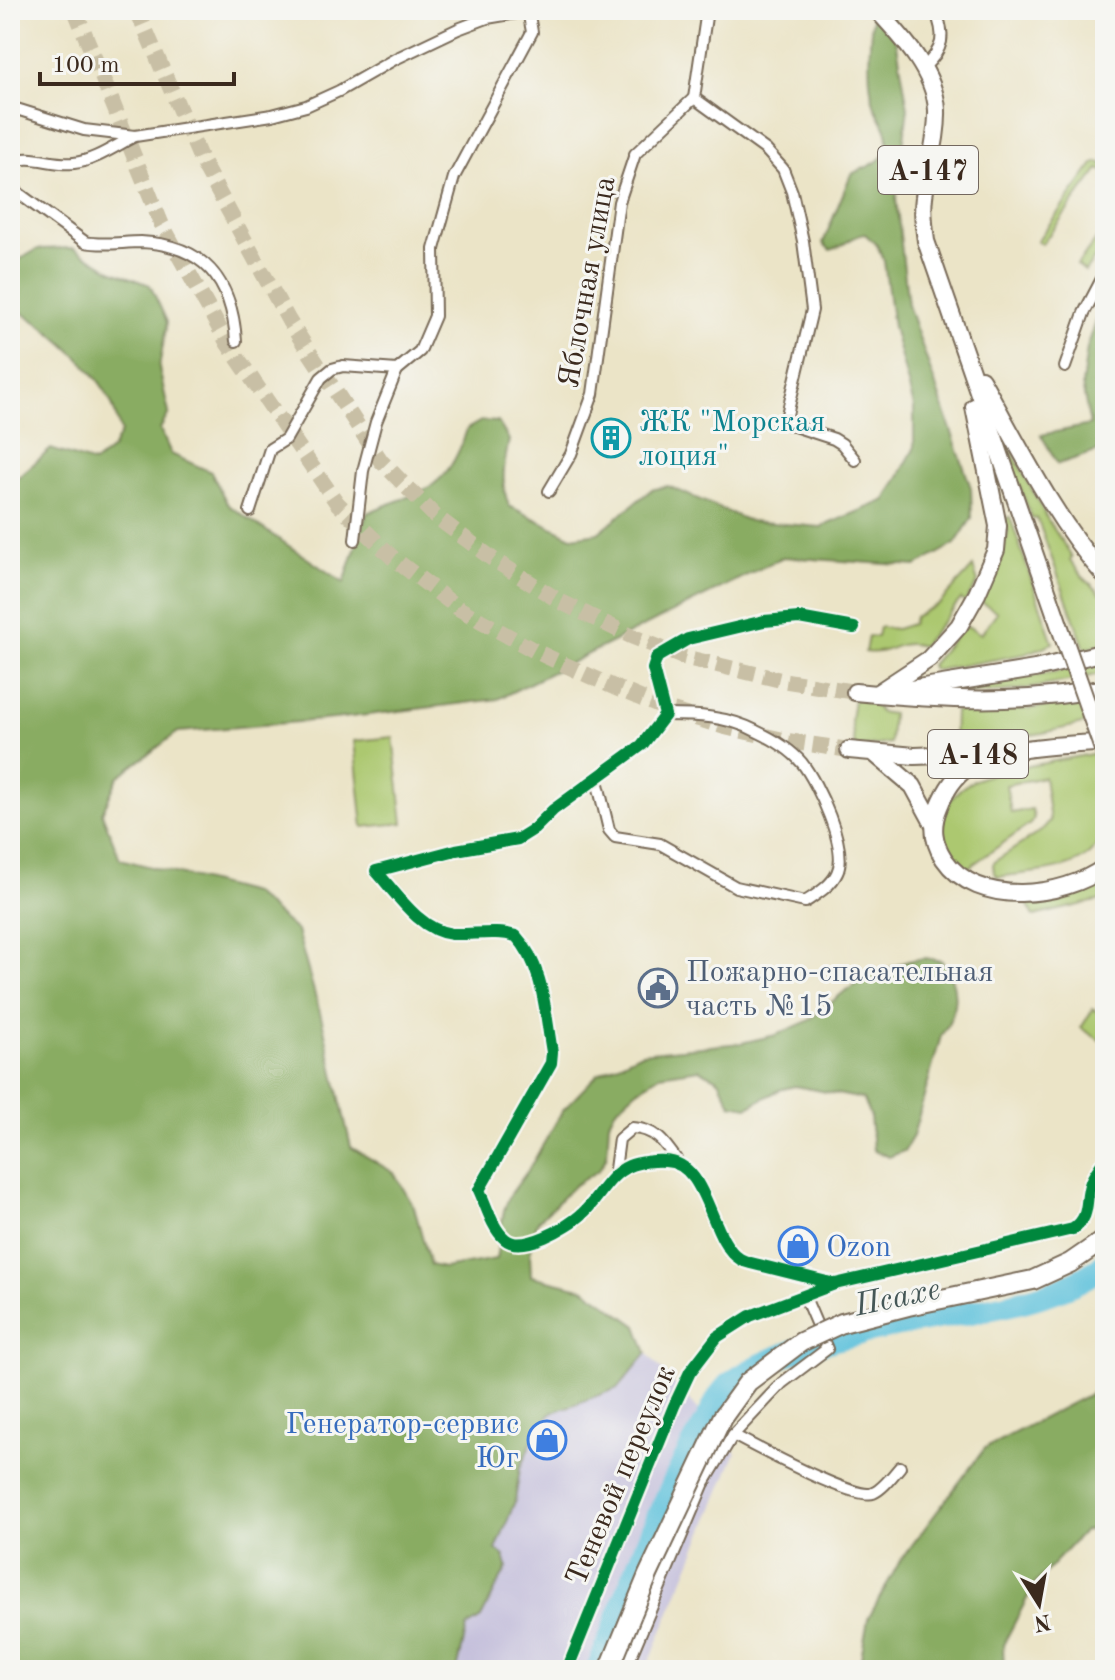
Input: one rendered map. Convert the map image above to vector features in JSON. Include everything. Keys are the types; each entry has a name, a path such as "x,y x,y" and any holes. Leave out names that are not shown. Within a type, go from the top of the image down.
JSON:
{"highway":[{"path":"609,1670 648,1575 722,1418 748,1382 801,1342 842,1323 1033,1280 1070,1263 1105,1239"}],"main road":[{"name":"А-147","path":"877,10 923,68 936,101 924,195 925,232 960,343 1105,755"},
{"name":"А-147","path":"960,343 1043,488 1084,553 1105,576"},
{"path":"876,694 929,659 959,626 996,550 998,526 960,343"},
{"path":"876,694 1035,669 1105,652"},
{"name":"А-148","path":"855,692 1014,701 1105,688"},
{"name":"А-148","path":"849,750 915,756 1026,750 1105,730"},
{"path":"933,823 948,787 967,769 987,759 1026,750 1105,742"},
{"path":"874,753 913,786 933,823 938,849 951,868 966,880 993,891 1031,893 1061,889 1088,880 1105,867"}],"street":[{"path":"10,107 84,130 135,136 272,115 306,106 458,29 487,18 528,10 532,32 454,177 434,249 435,316 420,351 397,370 376,422 363,471 355,540"},
{"path":"707,10 694,98 766,150 783,169 803,241 812,310 785,423 834,439 855,460"},
{"path":"923,68 934,58 942,42 943,28 935,10"},
{"name":"Яблочная улица","path":"549,491 571,454 593,394 619,202 635,154 694,98"},
{"path":"10,162 26,158 75,163 135,136"},
{"path":"10,187 85,242 162,243 202,260 228,293 235,316 236,341"},
{"path":"1065,367 1084,313 1105,273"},
{"path":"250,511 270,449 286,439 321,378 332,369 343,366 397,370"},
{"path":"665,715 653,669 657,657 688,639 764,621 799,618 854,628"},
{"path":"665,715 642,745 518,839 456,850 376,871 422,921 435,928 449,934 516,936 532,960 538,976 552,1052 551,1063 479,1190 504,1238 524,1244 561,1229 582,1214 614,1177 629,1165 663,1160 678,1162"},
{"path":"597,780 609,830 615,837 660,844 736,887 805,902 824,890 838,872 840,856 823,801 801,763 754,729 696,715 665,715"},
{"name":"Теневой переулок","path":"614,1177 619,1139 632,1128 644,1129 661,1137 689,1172 728,1247 740,1260 835,1284"},
{"name":"Теневой переулок","path":"567,1670 690,1372 717,1337 750,1316 835,1284 1073,1229 1082,1223 1088,1208 1090,1183 1105,1159"},
{"path":"625,1670 703,1485 733,1435 782,1383 827,1349 804,1295"},
{"path":"733,1435 824,1480 866,1495 875,1493 900,1467"}],"shaded area":[{"path":"647,1353 736,1452 646,1670 457,1670 467,1627 515,1501 520,1468 537,1429 551,1413 618,1388"}],"green space":[{"path":"873,10 891,10 908,108 896,199 908,305 971,488 972,518 955,544 916,566 783,557 498,699 334,719 178,732 118,777 102,813 120,859 252,893 297,931 322,1020 351,1147 394,1173 414,1207 430,1265 444,1268 496,1259 504,1210 510,1195 563,1110 598,1074 641,1053 741,1043 776,1035 808,1021 845,991 877,973 925,958 942,961 952,979 955,998 913,1136 904,1151 889,1157 873,1150 870,1116 863,1099 795,1086 779,1090 748,1107 731,1104 719,1080 699,1069 660,1075 615,1110 609,1122 607,1156 599,1170 575,1185 537,1222 530,1254 531,1276 585,1289 637,1326 647,1353 618,1388 551,1413 537,1429 520,1468 515,1501 496,1550 504,1556 507,1567 481,1618 467,1627 457,1670 10,1670 10,484 51,449 94,463 112,449 121,432 112,405 94,375 53,334 10,307 10,265 38,249 74,248 111,270 150,285 167,322 159,368 169,413 160,429 171,454 211,472 228,505 344,583 367,513 418,493 441,478 459,451 467,429 481,421 498,422 509,440 504,481 509,506 572,537 598,533 651,490 668,486 749,521 821,527 886,500 914,449 914,407 893,327 884,261 877,245 865,234 830,250 823,243 851,174 880,159 888,143 887,131 874,104 870,81"},
{"path":"1094,164 1105,165 1105,172 1099,169 1042,244 1037,241"},
{"path":"1105,228 1105,245 1085,271 1077,265"},
{"path":"1105,295 1105,449 1058,464 1041,435 1090,425 1082,385 1087,348"},
{"path":"1009,446 1048,520 1072,557 1070,560 1105,597 1105,643 1085,649 1037,518 1032,519 1007,453 1006,447"},
{"path":"1010,517 1053,643 1025,654 933,669 931,665 962,628 969,627 981,634 997,612 980,601 1001,558 1008,532 1005,518"},
{"path":"973,567 978,582 965,602 961,599 922,646 906,644 881,652 865,652 868,636 877,637 879,627 896,629 912,624 914,617 940,603"},
{"path":"1105,660 1105,673 1052,684 995,692 961,691 960,688 1056,672"},
{"path":"855,692 870,693 879,712 892,714 890,743 855,748 851,720"},
{"path":"1105,698 1105,719 1038,734 954,745 955,711 1028,709"},
{"path":"393,737 403,823 363,827 354,741"},
{"path":"1096,753 1103,784 1105,815 1102,834 1094,849 1083,859 1051,870 998,877 994,873 993,864 997,860 1041,831 1050,821 1044,777 1006,785 1011,813 1032,809 1034,818 1030,824 965,870 950,855 943,837 943,822 947,807 963,787 988,775"},
{"path":"1105,877 1105,899 1034,916 1028,905 1021,901 1076,892"},
{"path":"1093,1009 1105,1017 1104,1043 1081,1028"},
{"path":"1105,1386 1105,1526 1084,1531 1034,1585 1003,1645 1004,1670 863,1670 860,1663 868,1619 900,1561 985,1448"}],"waterway":[{"name":"Псахе","path":"598,1670 661,1511 690,1450 725,1388 752,1370 807,1347 870,1331 1036,1298 1074,1283 1105,1263"}],"tunnel":[{"path":"75,10 161,223 228,344 337,503 393,558 458,608 537,652 616,688 669,710 725,727 849,750"},
{"path":"137,10 202,162 289,321 381,461 435,516 494,560 561,602 631,636 683,657 781,680 855,692"}],"cycle path":[{"path":"835,1284 740,1259 721,1236 700,1187 691,1174 680,1165 665,1161 637,1163 622,1170 582,1214 556,1232 522,1243 505,1239 493,1223 479,1190 551,1063 552,1052 538,976 516,936 452,934 429,926 410,910 376,871 456,850 518,839 534,829 553,810 642,745 665,715 653,669 657,657 688,639 764,621 799,618 854,628"},
{"path":"567,1670 674,1406 690,1372 717,1337 750,1316 835,1284 1073,1229 1083,1219 1091,1182 1105,1159"}],"place":[{"name":"ЖК \"Морская лоция\"","path":"611,438"},
{"name":"Пожарно-спасательная часть №15","path":"658,988"},
{"name":"Ozon","path":"798,1246"},
{"name":"Генератор-сервис Юг","path":"547,1440"}]}
